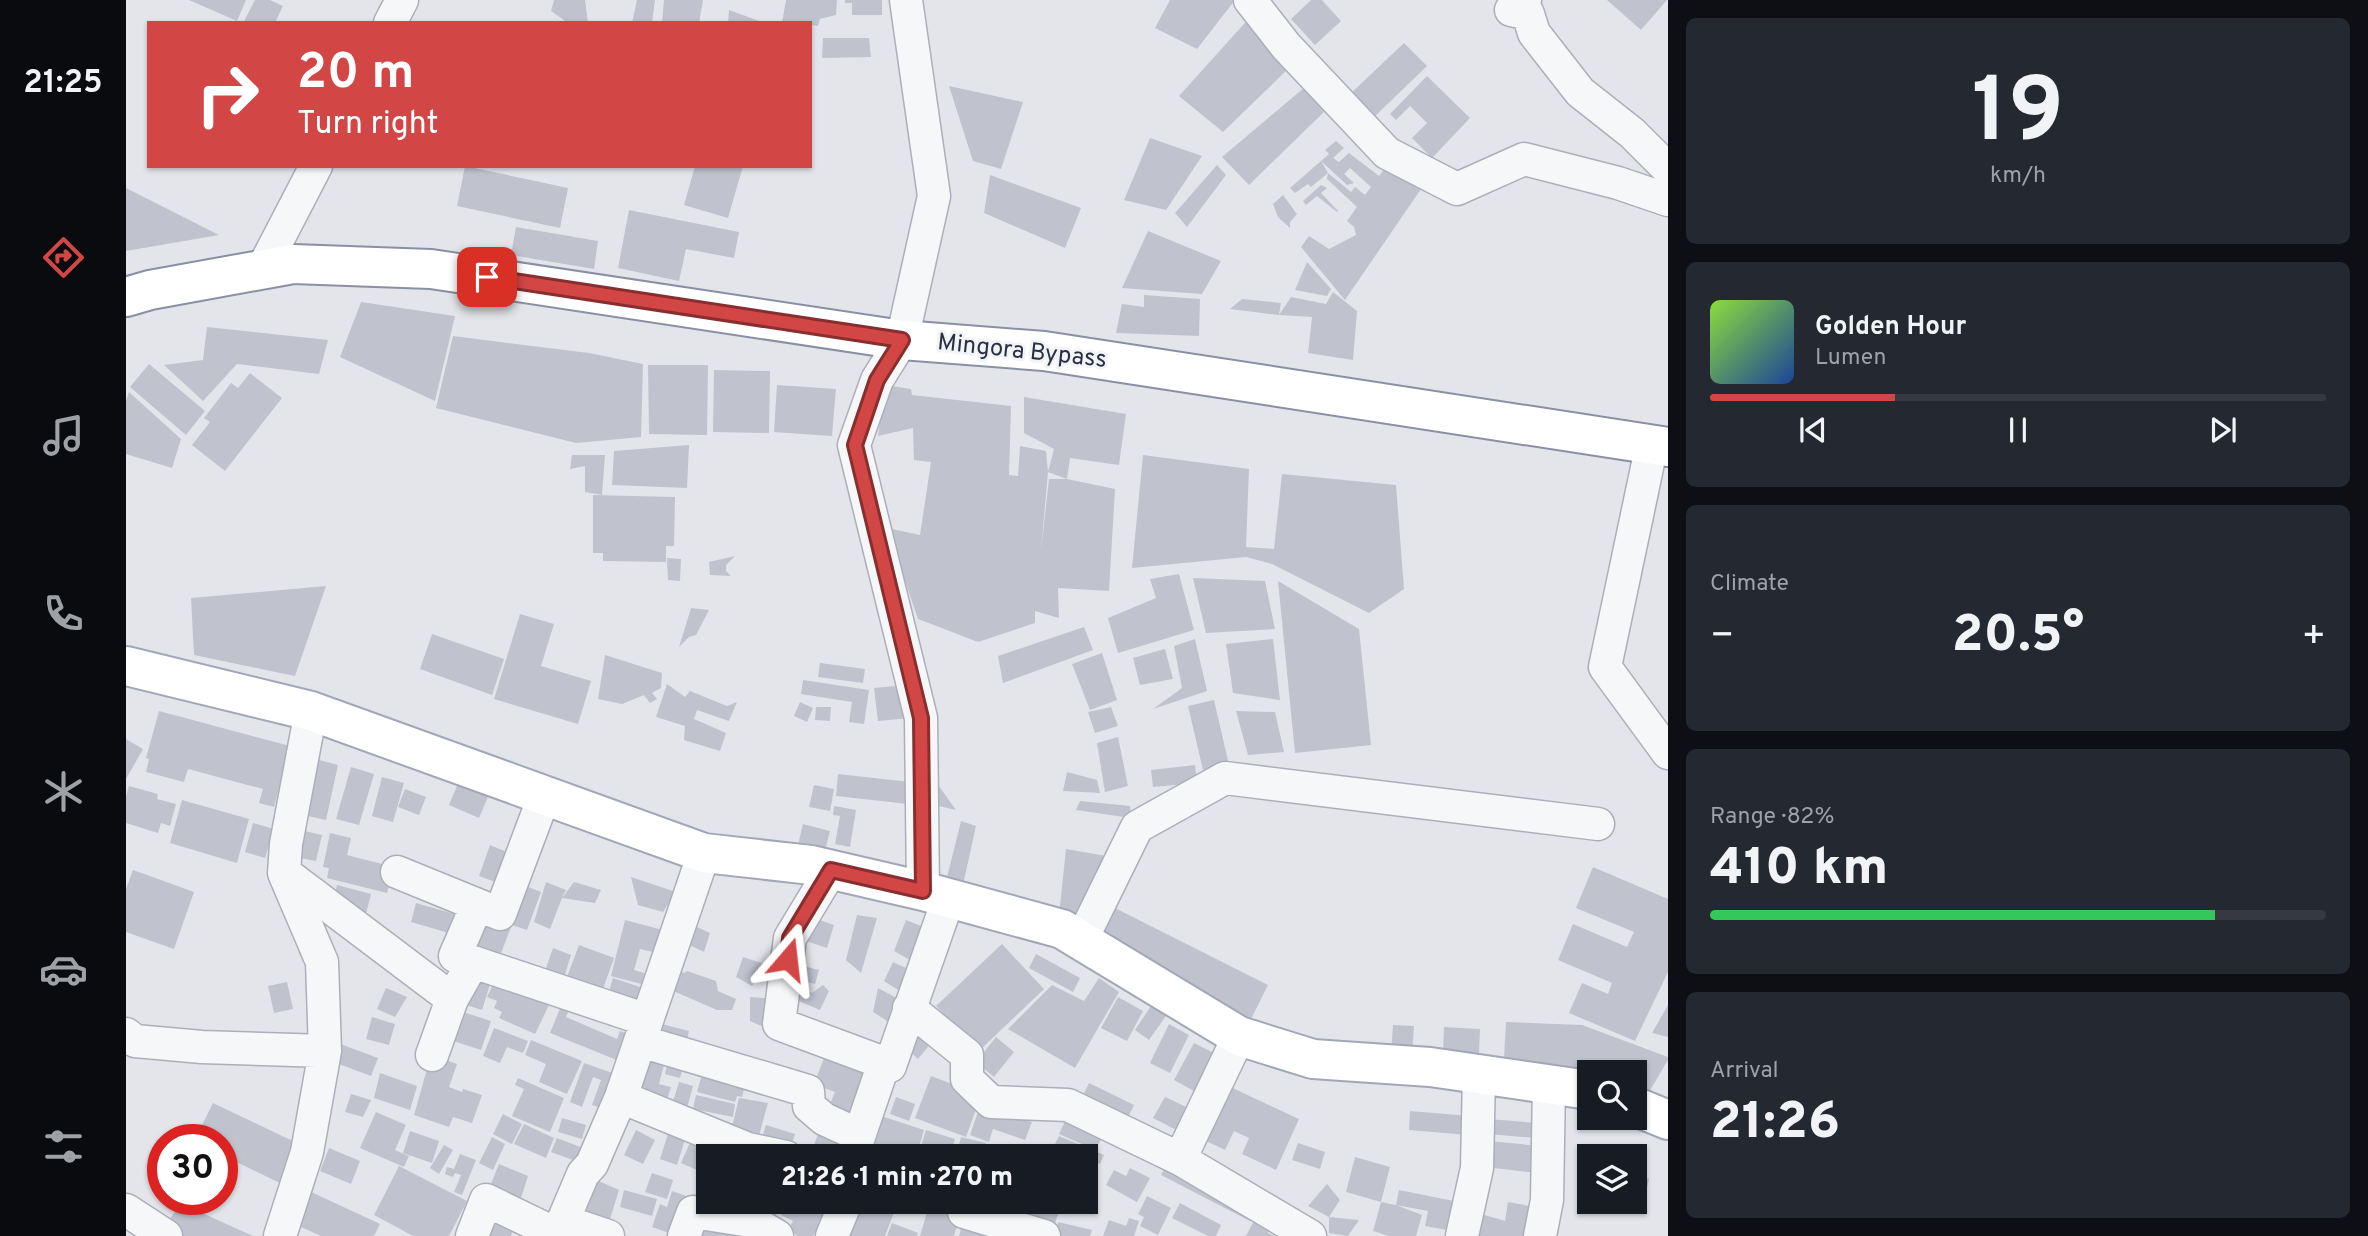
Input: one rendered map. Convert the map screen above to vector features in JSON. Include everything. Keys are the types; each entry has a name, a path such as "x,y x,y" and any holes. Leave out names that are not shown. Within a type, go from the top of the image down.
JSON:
{"main road":[{"name":"Mingora Bypass","path":"126,297 150,290 293,264 431,269 902,340 1044,351 1660,446"},
{"path":"126,666 311,711 704,853 811,865 936,894 1062,929 1239,1036 1313,1059 1430,1067 1577,1088"},
{"path":"1647,1112 1668,1121"}],"street":[{"path":"391,21 402,0"},
{"path":"831,870 790,938 779,1024 890,1066 909,1008 936,894 921,718 855,445 877,380 902,340 934,196 906,0"},
{"path":"1250,0 1286,46 1387,153 1457,189 1524,159 1618,183 1668,200"},
{"path":"1525,0 1511,10 1528,14 1534,33 1580,92 1632,133 1668,169"},
{"path":"262,270 315,168"},
{"path":"1660,446 1605,667 1668,753"},
{"path":"280,1236 307,1152 325,1051 322,962 284,873 286,844 311,711"},
{"path":"1081,941 1137,827 1224,778 1598,824"},
{"path":"397,872 500,914 545,794"},
{"path":"472,1236 486,1200 554,1233 563,1221 583,1174 592,1164 621,1097 704,853"},
{"path":"284,873 452,999"},
{"path":"477,905 455,956 643,1031 808,1091 809,1106 853,1144"},
{"path":"432,1055 452,999 473,962"},
{"path":"909,1008 967,1055 967,1079 991,1102 1068,1105 1180,1159 1310,1236"},
{"path":"126,1034 135,1041 325,1051"},
{"path":"1180,1159 1239,1036"},
{"path":"856,1144 884,1063"},
{"path":"1462,1236 1477,1168 1479,1074"},
{"path":"1540,1236 1547,1200 1549,1084"},
{"path":"621,1097 736,1144"},
{"path":"126,1210 166,1236"},
{"path":"684,1236 693,1212 751,1221 777,1236"},
{"path":"832,1236 841,1214"},
{"path":"971,1214 1044,1236"},
{"path":"563,1221 608,1236"}],"building":[{"path":"189,0 246,0 237,21"},
{"path":"255,0 270,0 283,6 276,21 244,21"},
{"path":"554,0 585,0 588,21 565,21 551,11"},
{"path":"637,0 655,0 652,21 632,21"},
{"path":"664,0 703,0 699,21 662,21"},
{"path":"786,0 837,0 836,15 820,19 818,26 812,25 812,21 782,21"},
{"path":"845,0 882,0 882,15 852,15 852,3 845,3"},
{"path":"1170,0 1235,0 1197,49 1155,28"},
{"path":"1311,0 1322,0 1341,21 1315,45 1291,19"},
{"path":"1607,0 1667,0 1641,30"},
{"path":"729,10 759,21 728,21"},
{"path":"1252,15 1291,66 1223,132 1179,96"},
{"path":"823,38 869,38 871,57 822,58"},
{"path":"1404,43 1427,66 1371,120 1348,96"},
{"path":"1427,76 1470,118 1432,158 1412,138 1427,123 1410,106 1396,120 1390,114"},
{"path":"949,86 1023,102 1001,169 973,161"},
{"path":"1305,87 1324,112 1249,185 1222,157"},
{"path":"1150,138 1202,156 1166,210 1124,200"},
{"path":"1336,141 1344,148 1333,158 1339,162 1349,153 1379,176 1386,167 1421,189 1345,300 1301,247 1309,236 1329,249 1356,235 1354,227 1347,221 1357,207 1327,179 1328,173 1351,192 1355,187 1365,195 1371,187 1350,168 1344,174 1354,183 1347,185 1321,161 1329,154 1325,150"},
{"path":"1321,161 1328,173 1311,187 1308,184 1295,193 1290,188"},
{"path":"1217,165 1226,175 1187,227 1175,213"},
{"path":"465,168 568,188 560,228 457,206"},
{"path":"694,168 742,168 728,218 684,205"},
{"path":"990,175 1081,208 1065,248 984,213"},
{"path":"1321,185 1327,188 1321,193 1337,212 1317,196 1306,205 1303,201"},
{"path":"126,188 219,235 126,251"},
{"path":"1283,195 1297,214 1290,222 1290,228 1278,217 1273,204"},
{"path":"629,210 739,232 734,258 686,249 679,281 618,268"},
{"path":"516,227 598,241 594,269 511,255"},
{"path":"1148,231 1221,261 1202,294 1122,288"},
{"path":"1307,262 1331,289 1327,296 1295,290"},
{"path":"1333,292 1357,311 1353,360 1308,353 1312,317 1279,315 1291,297 1326,304"},
{"path":"1144,295 1200,299 1199,336 1116,333 1122,304 1144,307"},
{"path":"1242,299 1281,303 1279,315 1230,309"},
{"path":"361,302 455,316 435,401 340,357"},
{"path":"207,327 328,340 319,374 237,364 203,401 164,365 203,360"},
{"path":"453,336 589,353 643,364 641,437 576,443 436,408"},
{"path":"149,364 205,411 186,435 130,387"},
{"path":"648,365 708,365 707,435 649,434"},
{"path":"714,370 770,371 769,433 713,432"},
{"path":"250,373 282,398 225,471 192,445 210,422 204,418 231,383 238,388"},
{"path":"777,385 836,389 832,436 774,432"},
{"path":"885,385 911,389 912,395 1011,406 1009,475 1018,476 1020,446 1046,451 1048,472 1041,551 1049,479 1067,479 1115,489 1109,591 1058,588 1059,618 1035,611 1035,623 978,642 918,619 887,528 920,535 931,462 914,460 913,428 878,436"},
{"path":"129,392 181,439 172,468 126,454 126,401"},
{"path":"1024,397 1126,414 1119,465 1070,458 1067,479 1048,472 1054,449 1024,433"},
{"path":"689,445 687,488 612,485 614,451"},
{"path":"572,455 605,455 602,495 585,492 585,466 570,469"},
{"path":"1143,455 1249,469 1246,547 1274,549 1282,474 1396,485 1404,589 1369,613 1272,564 1246,557 1132,568"},
{"path":"593,495 675,497 674,546 666,546 666,562 603,561 603,553 593,553"},
{"path":"735,556 726,565 726,571 731,576 710,575 709,562"},
{"path":"667,558 681,559 680,581 668,580"},
{"path":"1179,574 1194,630 1118,653 1108,618 1156,598 1150,579"},
{"path":"1193,578 1265,581 1275,629 1206,633"},
{"path":"1278,581 1359,629 1371,745 1295,753"},
{"path":"326,586 295,676 194,655 191,598"},
{"path":"691,608 709,610 696,635 689,637 679,647"},
{"path":"520,614 554,624 541,666 591,681 578,724 494,699"},
{"path":"1084,627 1093,650 1003,683 998,656"},
{"path":"432,634 504,659 492,695 420,669"},
{"path":"1195,639 1207,691 1153,709 1182,688 1174,646"},
{"path":"1273,639 1280,700 1233,693 1226,644"},
{"path":"1165,649 1173,679 1140,685 1133,658"},
{"path":"1102,653 1117,700 1090,710 1072,664"},
{"path":"605,655 662,673 661,688 652,693 657,699 650,703 644,695 622,704 598,699"},
{"path":"820,663 865,669 863,683 818,677"},
{"path":"803,680 869,690 864,724 849,722 852,702 801,694"},
{"path":"667,684 685,697 690,691 727,706 737,702 729,721 697,710 694,719 726,733 720,751 684,740 685,726 656,717"},
{"path":"906,685 910,718 878,721 874,688"},
{"path":"1214,700 1229,765 1203,770 1188,706"},
{"path":"800,702 813,708 807,722 794,716"},
{"path":"816,707 831,707 830,721 815,720"},
{"path":"1111,707 1118,726 1095,733 1088,712"},
{"path":"159,711 290,746 274,807 259,803 263,789 188,769 184,782 146,772 149,759 146,758"},
{"path":"1236,711 1275,712 1284,752 1248,755"},
{"path":"1118,737 1128,786 1105,792 1097,743"},
{"path":"126,739 143,749 126,779"},
{"path":"312,758 338,765 326,820 299,814"},
{"path":"1195,765 1197,783 1153,787 1151,770"},
{"path":"351,767 374,774 359,825 336,819"},
{"path":"465,767 495,780 479,818 449,805"},
{"path":"926,768 956,810 926,803"},
{"path":"1067,772 1097,780 1100,793 1063,791"},
{"path":"838,774 910,782 908,804 836,796"},
{"path":"382,777 404,783 393,822 372,816"},
{"path":"814,785 834,789 830,811 809,807"},
{"path":"129,786 158,794 157,799 176,804 170,826 161,823 158,833 126,823 126,796"},
{"path":"405,789 426,797 419,815 398,807"},
{"path":"182,800 249,819 237,863 170,843"},
{"path":"1080,801 1130,806 1131,818 1076,810"},
{"path":"834,806 856,810 850,847 835,844 840,816 833,815"},
{"path":"961,821 976,826 963,885 947,877"},
{"path":"253,823 274,829 265,858 245,852"},
{"path":"803,824 830,831 825,851 798,845"},
{"path":"300,830 322,835 316,861 294,857"},
{"path":"330,833 351,838 347,855 394,867 387,893 327,878 329,868 323,867"},
{"path":"490,845 512,854 501,884 479,876"},
{"path":"1066,849 1106,856 1082,928 1059,915"},
{"path":"1593,867 1668,899 1668,972 1635,1041 1569,1013 1582,983 1608,994 1612,983 1558,960 1573,924 1627,947 1634,932 1576,908"},
{"path":"133,870 194,892 174,949 126,932 126,889"},
{"path":"631,877 676,892 663,912 638,905"},
{"path":"546,882 566,890 550,929 534,922"},
{"path":"574,882 601,890 595,903 562,898"},
{"path":"520,884 541,892 527,930 506,923"},
{"path":"337,885 371,894 365,918 334,897"},
{"path":"416,903 472,919 466,938 411,922"},
{"path":"1105,903 1268,985 1250,1021 1088,940"},
{"path":"479,915 511,927 500,956 467,944"},
{"path":"857,915 877,918 861,973 846,960"},
{"path":"811,917 834,925 827,948 803,940"},
{"path":"625,920 663,930 657,953 640,949 634,970 651,975 649,986 611,976"},
{"path":"906,920 931,930 915,963 894,951"},
{"path":"686,922 710,933 704,952 679,940"},
{"path":"1002,944 1044,989 979,1051 936,1006"},
{"path":"579,945 614,958 602,992 562,990"},
{"path":"553,948 571,955 564,978 545,971"},
{"path":"1036,954 1080,978 1073,992 1029,968"},
{"path":"743,957 774,967 769,976 758,980 752,986 736,977"},
{"path":"893,962 915,972 903,993 884,981"},
{"path":"792,963 819,970 815,984 788,977"},
{"path":"673,968 716,981 718,991 736,999 732,1010 717,1010 664,987"},
{"path":"470,971 492,978 482,1010 460,1003"},
{"path":"496,978 515,987 513,992 549,1005 535,1034 499,1018 502,1012 494,1008 497,1001 487,997"},
{"path":"613,978 640,987 634,1006 607,998"},
{"path":"1099,978 1119,992 1075,1068 1008,1029 1052,985 1084,1001"},
{"path":"287,982 293,1009 274,1013 268,986"},
{"path":"823,985 829,991 820,1010 792,998 797,986 812,993"},
{"path":"386,988 407,997 395,1017 377,1009"},
{"path":"878,988 908,1004 898,1028 873,1012"},
{"path":"750,997 775,999 771,1030 750,1021"},
{"path":"1118,997 1143,1011 1127,1041 1101,1028"},
{"path":"1668,1005 1668,1037 1652,1033"},
{"path":"561,1006 569,1010 566,1017 617,1039 620,1031 630,1035 619,1061 550,1033"},
{"path":"1151,1006 1166,1016 1149,1040 1135,1030"},
{"path":"454,1009 491,1021 481,1050 444,1038"},
{"path":"372,1017 395,1024 389,1045 366,1039"},
{"path":"654,1022 689,1031 685,1049 650,1041"},
{"path":"1506,1022 1582,1025 1668,1057 1668,1060 1649,1092 1647,1060 1577,1060 1577,1070 1504,1058"},
{"path":"1169,1024 1189,1035 1170,1073 1150,1063"},
{"path":"1393,1025 1414,1026 1412,1057 1391,1055"},
{"path":"1444,1027 1480,1029 1479,1053 1443,1051"},
{"path":"494,1028 528,1041 523,1053 507,1047 500,1063 483,1056"},
{"path":"915,1028 932,1042 918,1059 901,1044"},
{"path":"996,1037 1014,1052 994,1077 976,1062"},
{"path":"531,1040 582,1061 567,1094 539,1082 546,1064 525,1055"},
{"path":"335,1042 378,1058 371,1076 328,1060"},
{"path":"1194,1043 1224,1058 1203,1096 1174,1080"},
{"path":"642,1047 667,1053 659,1084 671,1087 665,1106 629,1096"},
{"path":"828,1048 878,1067 849,1121 827,1112 835,1092 814,1084"},
{"path":"431,1055 457,1064 449,1087 482,1095 472,1123 453,1117 449,1127 414,1115"},
{"path":"670,1055 685,1060 680,1078 665,1074"},
{"path":"584,1063 618,1075 605,1109 592,1105 601,1080 593,1077 582,1107 570,1102"},
{"path":"705,1064 748,1075 742,1097 737,1096 735,1102 697,1092"},
{"path":"380,1073 417,1086 410,1110 374,1098"},
{"path":"931,1076 981,1095 966,1137 915,1118"},
{"path":"518,1078 564,1098 550,1132 512,1116 524,1089 515,1085"},
{"path":"679,1082 693,1086 686,1112 671,1108"},
{"path":"1089,1083 1134,1105 1124,1126 1079,1104"},
{"path":"1226,1085 1299,1119 1276,1170 1242,1154 1249,1138 1234,1131 1225,1150 1202,1139"},
{"path":"351,1094 371,1100 363,1117 345,1112"},
{"path":"696,1095 735,1104 733,1117 693,1109"},
{"path":"896,1097 915,1104 909,1121 890,1114"},
{"path":"1165,1097 1195,1111 1186,1135 1153,1118"},
{"path":"739,1098 768,1103 758,1139 731,1131"},
{"path":"213,1103 299,1144 282,1184 238,1163 238,1124 202,1124"},
{"path":"981,1103 1032,1122 1025,1140 993,1129 989,1142 970,1135"},
{"path":"1410,1111 1470,1116 1468,1135 1409,1130"},
{"path":"376,1112 406,1125 395,1150 409,1156 404,1167 360,1148"},
{"path":"1069,1112 1106,1128 1098,1146 1082,1144 1059,1134"},
{"path":"872,1113 924,1130 920,1144 862,1144"},
{"path":"503,1114 522,1124 512,1144 493,1134"},
{"path":"562,1118 586,1125 582,1139 558,1132"},
{"path":"1488,1119 1537,1123 1536,1138 1487,1134"},
{"path":"672,1121 689,1127 677,1165 660,1159"},
{"path":"823,1122 854,1135 850,1144 814,1144"},
{"path":"524,1124 554,1138 546,1158 514,1144"},
{"path":"766,1125 795,1134 792,1144 760,1144"},
{"path":"696,1129 719,1140 717,1144 696,1144 696,1170 681,1163"},
{"path":"636,1130 655,1140 643,1164 624,1155"},
{"path":"926,1130 955,1139 954,1144 922,1144"},
{"path":"410,1131 439,1141 432,1163 403,1153"},
{"path":"1059,1136 1078,1144 1055,1144"},
{"path":"492,1137 505,1144 493,1170 479,1163"},
{"path":"961,1137 986,1143 986,1144 959,1144"},
{"path":"557,1138 583,1148 578,1162 551,1152"},
{"path":"1488,1141 1541,1146 1538,1173 1485,1167"},
{"path":"1298,1143 1325,1152 1320,1169 1292,1160"},
{"path":"444,1145 453,1150 439,1174 430,1168"},
{"path":"329,1148 360,1161 351,1184 320,1171"},
{"path":"1098,1152 1104,1155 1100,1164 1098,1163"},
{"path":"460,1154 476,1160 462,1195 454,1192 461,1175 455,1173 453,1177 445,1174 447,1167 454,1169"},
{"path":"1355,1157 1390,1167 1381,1202 1346,1192"},
{"path":"499,1164 528,1176 521,1198 490,1186"},
{"path":"1166,1165 1255,1211 1250,1221 1161,1175"},
{"path":"399,1166 467,1201 449,1236 413,1236 374,1215"},
{"path":"1130,1168 1150,1178 1137,1202 1106,1185 1114,1170 1126,1176"},
{"path":"652,1173 673,1180 667,1199 645,1192"},
{"path":"585,1175 619,1190 606,1232 566,1220"},
{"path":"1327,1184 1340,1200 1329,1217 1308,1206"},
{"path":"307,1190 380,1224 374,1236 321,1236 292,1223"},
{"path":"624,1190 657,1199 652,1216 620,1207"},
{"path":"1399,1190 1464,1203 1458,1236 1446,1236 1447,1230 1425,1226 1428,1211 1396,1205"},
{"path":"672,1191 695,1199 678,1236 652,1227 660,1204 667,1207"},
{"path":"1147,1196 1171,1208 1158,1235 1140,1226 1144,1217 1138,1214"},
{"path":"1381,1202 1422,1215 1416,1236 1389,1236 1373,1231"},
{"path":"1508,1202 1535,1207 1529,1236 1475,1236 1481,1214 1505,1221"},
{"path":"1180,1203 1221,1225 1216,1236 1208,1236 1172,1218"},
{"path":"487,1210 516,1220 511,1236 478,1236"},
{"path":"1258,1213 1274,1221 1268,1233 1274,1236 1246,1236"},
{"path":"754,1214 776,1214 772,1225 753,1216"},
{"path":"824,1214 813,1236 797,1236 789,1228 793,1221 781,1215"},
{"path":"844,1214 893,1214 885,1236 836,1236"},
{"path":"926,1214 960,1214 954,1236 920,1236"},
{"path":"1034,1214 1058,1214 1052,1232 1031,1225"},
{"path":"172,1215 207,1215 253,1236 171,1236 163,1230"},
{"path":"964,1217 1008,1236 959,1236"},
{"path":"1329,1217 1359,1220 1348,1236 1329,1233"},
{"path":"1129,1218 1139,1221 1134,1236 1103,1236 1109,1220 1126,1226"},
{"path":"695,1220 752,1236 696,1236"},
{"path":"1058,1222 1092,1230 1090,1236 1055,1236"},
{"path":"892,1223 918,1233 917,1236 887,1236"}],"route":[{"path":"487,277 902,340 877,380 855,445 921,718 923,891 831,870 790,938 788,959"}]}
